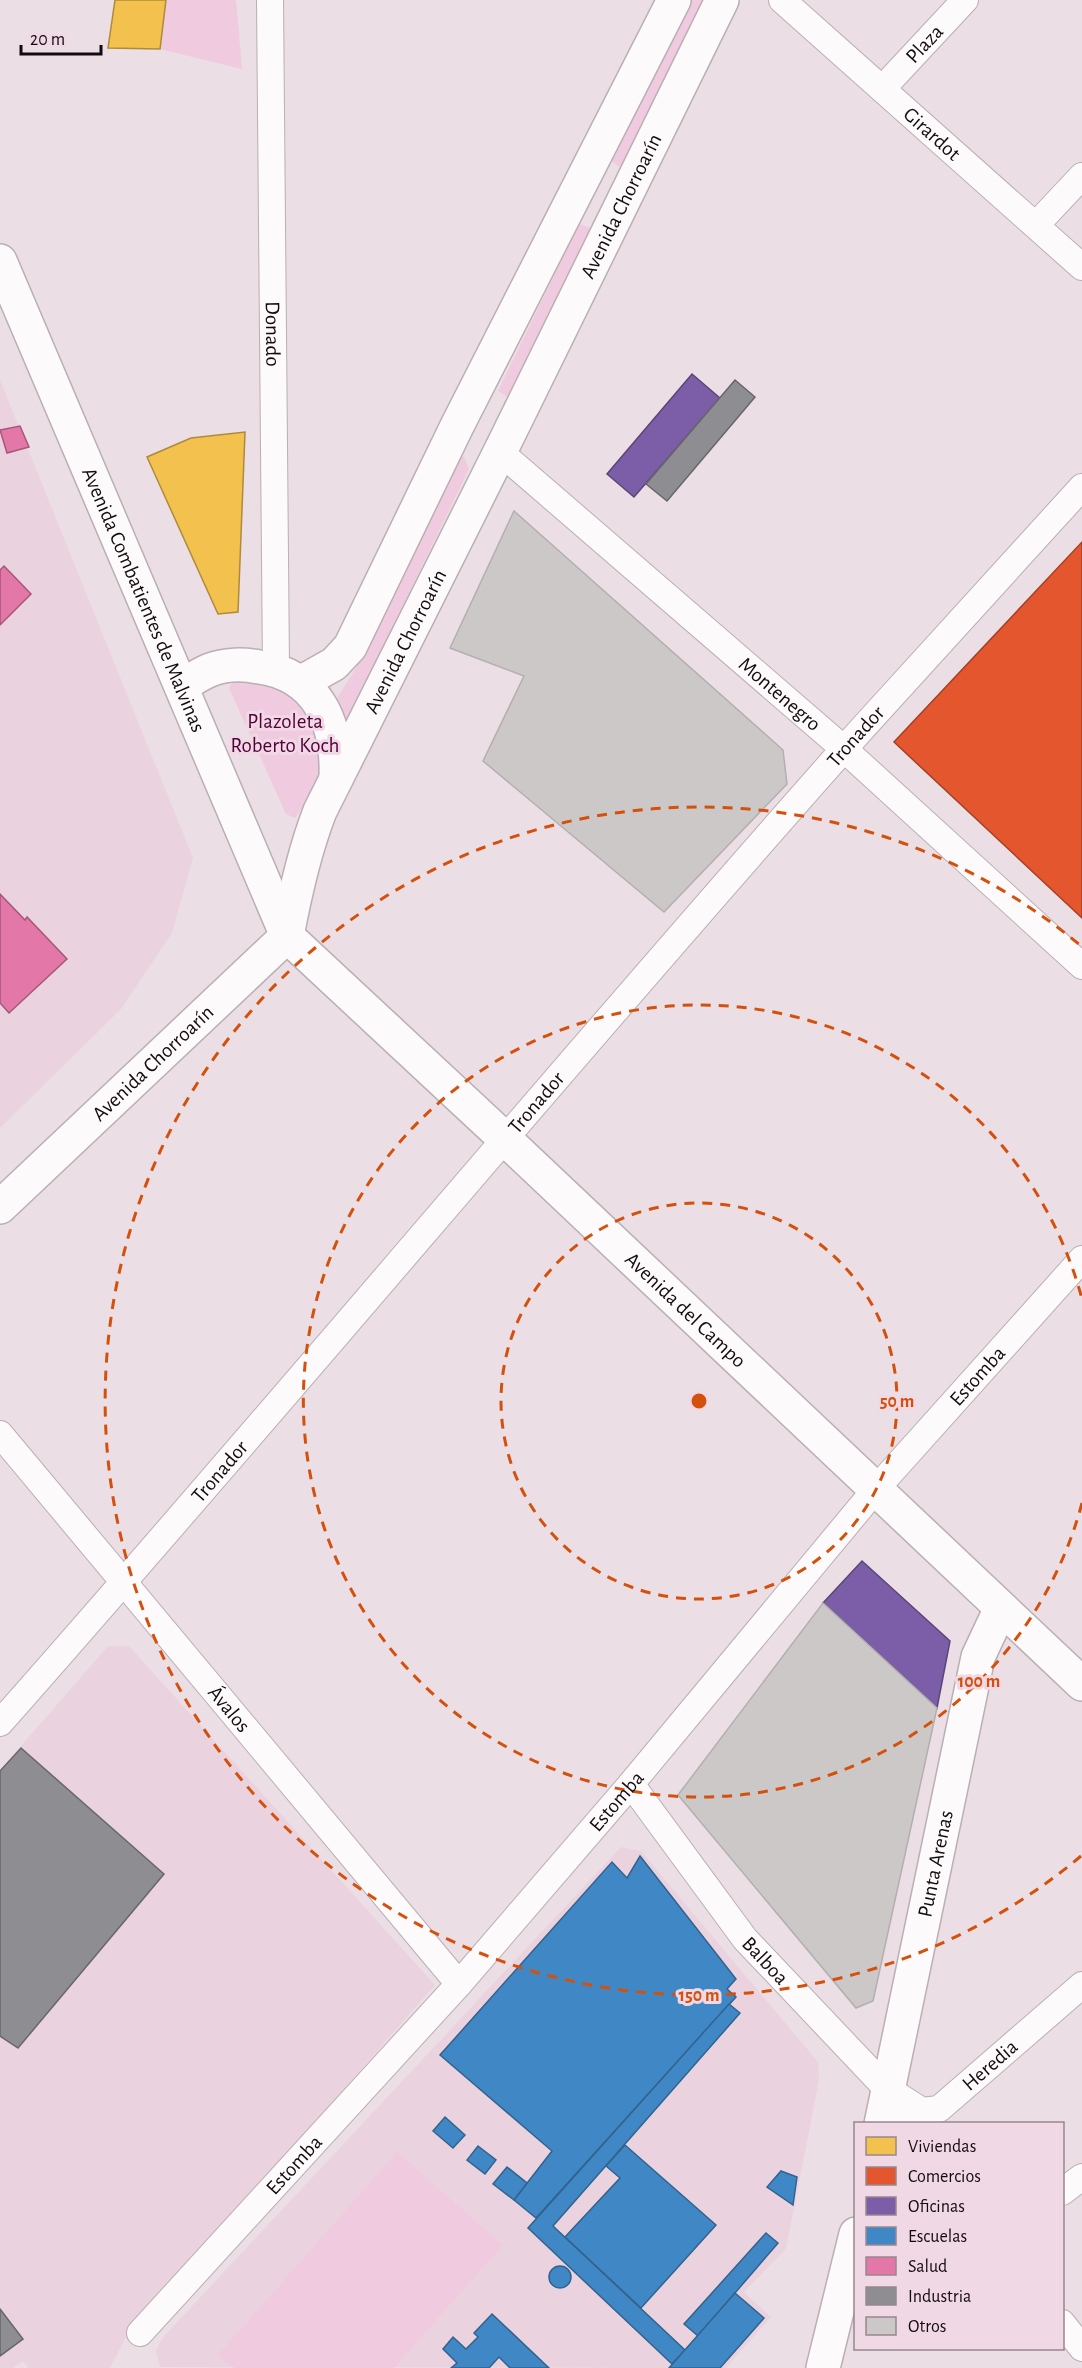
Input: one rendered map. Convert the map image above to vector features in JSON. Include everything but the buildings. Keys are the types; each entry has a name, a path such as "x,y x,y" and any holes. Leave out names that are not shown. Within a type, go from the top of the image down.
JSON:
{"main road":[{"path":"289,676 334,664 350,647 457,426 674,0"},
{"name":"Avenida Chorroarín","path":"0,1207 287,936 307,843 320,811 500,452 722,0"},
{"path":"582,183 622,205"},
{"name":"Avenida Combatientes de Malvinas","path":"0,261 287,936"},
{"path":"457,426 500,452"},
{"path":"181,686 210,670 243,664 289,676 319,703 331,727 337,753 336,780"},
{"name":"Avenida del Campo","path":"287,936 1082,1684"},
{"name":"Punta Arenas","path":"881,2122 978,1657 1000,1608"},
{"path":"826,2365 854,2239"}],"street":[{"name":"Donado","path":"270,0 289,676"},
{"name":"Girardot","path":"782,0 1082,267"},
{"name":"Plaza","path":"882,89 965,0"},
{"path":"1036,225 1082,176"},
{"name":"Montenegro","path":"500,452 844,750 1082,966"},
{"name":"Tronador","path":"0,1724 844,750 1082,487"},
{"name":"Estomba","path":"140,2333 459,1984 631,1784 875,1490 1082,1259"},
{"name":"Ávalos","path":"0,1434 459,1984"},
{"name":"Balboa","path":"631,1784 745,1939 889,2091 912,2122"},
{"name":"Heredia","path":"889,2091 922,2111 939,2109 1082,1985"},
{"path":"1064,2190 1082,2176"}],"shaded area":[{"path":"0,380 193,858 172,933 121,1009 0,1128"},
{"path":"108,1646 129,1646 435,1985 125,2339 110,2368 28,2368 23,2361 13,2368 0,2368 0,1770"},
{"path":"621,1847 641,1851 818,2062 819,2080 786,2249 744,2292 771,2317 726,2368 160,2367 156,2350 165,2335"}],"green space":[{"path":"166,0 236,0 242,69 160,49"},
{"path":"687,0 708,0 623,169 610,160"},
{"path":"579,224 594,229 514,401 498,391"},
{"path":"456,456 464,457 469,469 345,724 336,700 356,668 451,461"},
{"name":"Plazoleta Roberto Koch","path":"252,678 287,687 312,716 323,778 295,818 286,814 229,688 234,681"},
{"path":"397,2152 503,2245 394,2368 234,2368 218,2355"}]}
